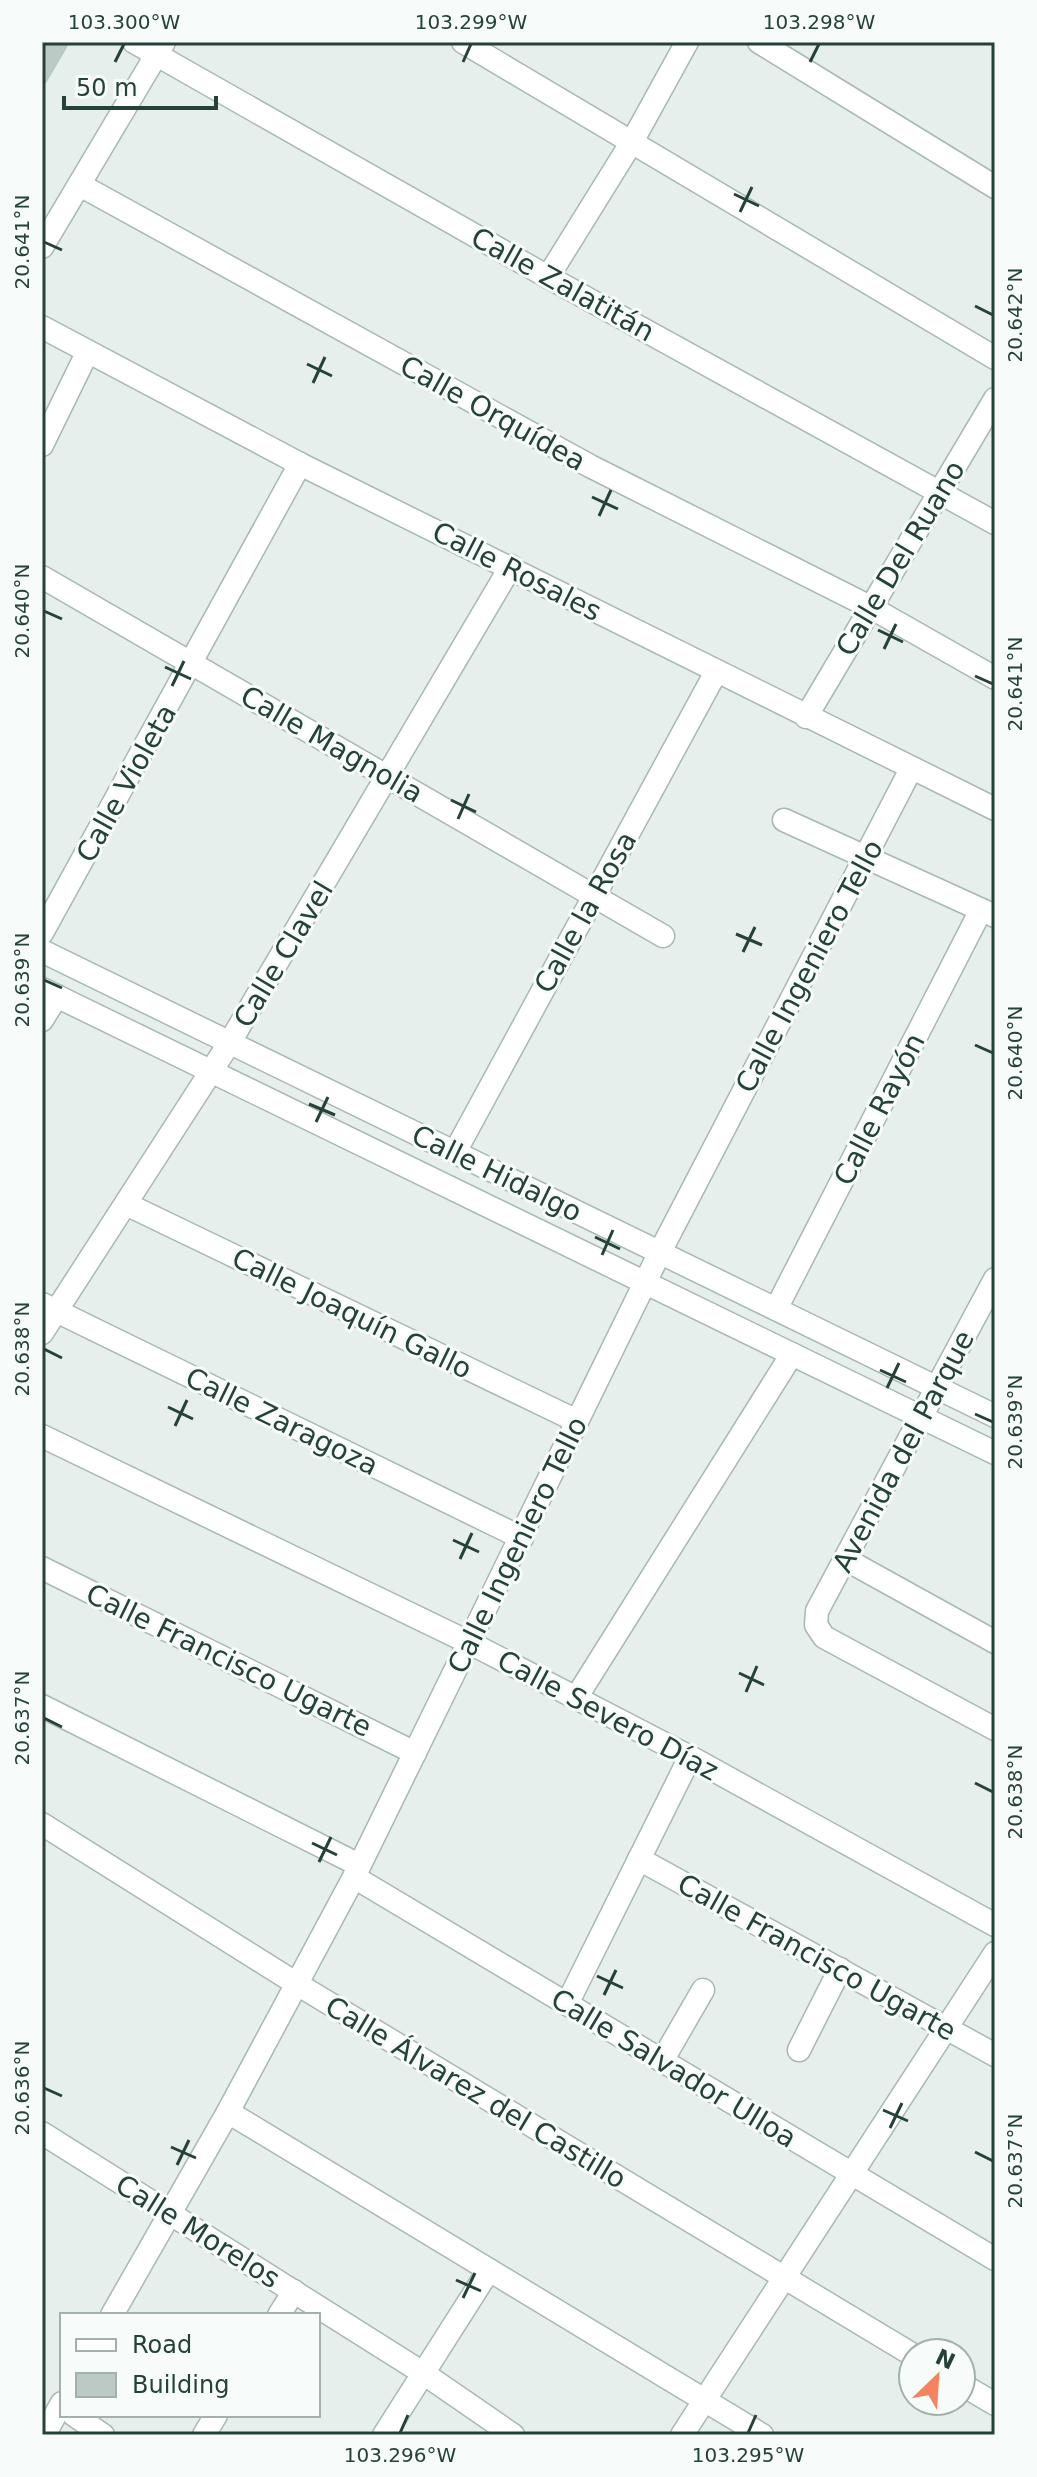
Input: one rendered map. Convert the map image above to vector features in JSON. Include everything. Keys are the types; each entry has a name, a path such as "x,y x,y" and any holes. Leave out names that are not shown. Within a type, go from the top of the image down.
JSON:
{"street":[{"name":"Calle Zalatitán","path":"134,42 160,49 548,277 995,523"},
{"path":"463,42 633,140 995,358"},
{"path":"548,277 633,140 687,42"},
{"path":"759,42 995,187"},
{"path":"42,247 160,49"},
{"name":"Calle Orquídea","path":"80,185 590,466 870,607 995,678"},
{"name":"Calle Rosales","path":"42,327 300,464 511,566 716,672 995,809"},
{"path":"42,445 87,353"},
{"name":"Calle Del Ruano","path":"806,717 995,399"},
{"name":"Calle Violeta","path":"42,933 193,664 300,464"},
{"name":"Calle Clavel","path":"42,1333 49,1307 126,1204 230,1042 390,777 511,566"},
{"name":"Calle Magnolia","path":"42,577 663,936"},
{"name":"Calle la Rosa","path":"455,1152 716,672"},
{"name":"Calle Ingeniero Tello","path":"113,2313 228,2112 356,1871 660,1252 911,769"},
{"path":"784,820 988,913"},
{"name":"Calle Rayón","path":"776,1309 988,913"},
{"name":"Calle Hidalgo","path":"42,951 995,1416"},
{"path":"42,1020 49,992"},
{"name":"Calle Hidalgo","path":"49,992 995,1453"},
{"name":"Calle Joaquín Gallo","path":"126,1204 577,1421"},
{"name":"Avenida del Parque","path":"995,1279 817,1611 816,1625 824,1637 995,1729"},
{"name":"Calle Zaragoza","path":"49,1307 522,1538"},
{"path":"576,1698 792,1354"},
{"name":"Calle Severo Díaz","path":"42,1436 470,1643 690,1757 995,1925"},
{"path":"845,1559 995,1642"},
{"name":"Calle Francisco Ugarte","path":"42,1568 415,1753"},
{"name":"Calle Salvador Ulloa","path":"42,1706 356,1871 567,2004 995,2259"},
{"path":"567,2004 690,1757"},
{"name":"Calle Álvarez del Castillo","path":"42,1824 297,1984 897,2345"},
{"name":"Calle Francisco Ugarte","path":"639,1859 995,2055"},
{"path":"682,2435 995,1953"},
{"path":"799,2050 840,1969"},
{"path":"662,2061 703,1990"},
{"path":"228,2112 762,2435"},
{"name":"Calle Morelos","path":"42,2133 423,2373 513,2435"},
{"path":"384,2435 489,2270"},
{"path":"280,2313 294,2291"},
{"path":"977,2393 995,2404"},
{"path":"44,2435 60,2405"},
{"path":"77,2417 103,2435"},
{"path":"204,2435 215,2417"}],"building":[{"path":"42,42 69,42 42,88"}]}
